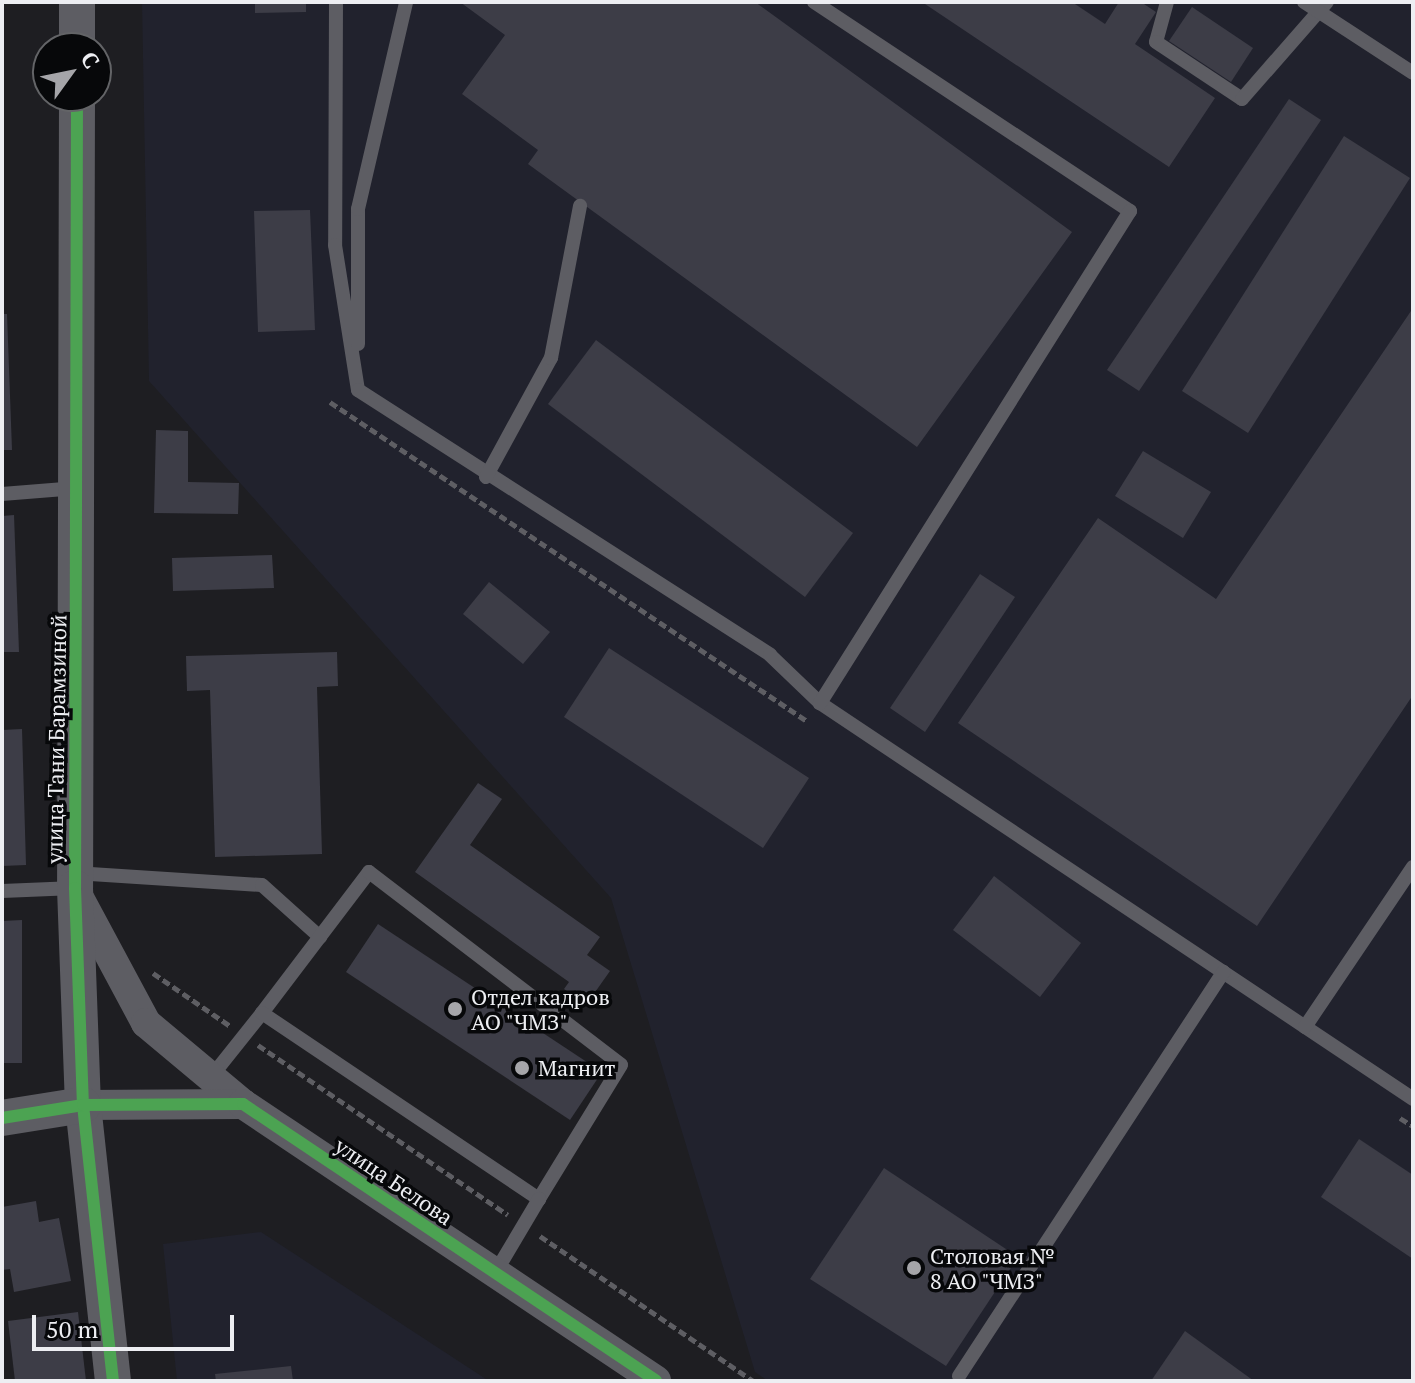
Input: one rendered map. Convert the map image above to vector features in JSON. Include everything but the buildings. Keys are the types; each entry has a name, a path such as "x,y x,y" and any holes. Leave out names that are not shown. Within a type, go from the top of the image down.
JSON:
{"street":[{"path":"77,2 77,32"},
{"name":"улица Тани Барамзиной","path":"77,112 79,488 75,881 83,1105 113,1381"},
{"name":"улица Белова","path":"75,881 146,1023 243,1104 656,1381"},
{"path":"2,1118 83,1105 243,1104"}],"lane":[{"path":"336,2 335,245 358,390 486,477 770,655 820,703 1413,1099"},
{"path":"358,390 358,209 406,2"},
{"path":"814,2 1130,211 820,703"},
{"path":"1167,2 1156,42 1242,99 1324,7"},
{"path":"1304,2 1324,7 1413,73"},
{"path":"486,477 551,358 580,206"},
{"path":"2,494 79,488"},
{"path":"1305,1027 1413,867"},
{"path":"211,1077 369,872 621,1065 495,1273"},
{"path":"2,891 75,881 262,885 320,937"},
{"path":"959,1376 1223,972"},
{"path":"262,1013 539,1199"}],"path":[{"path":"330,402 816,727"},
{"path":"144,967 753,1381"}],"shaded area":[{"path":"142,2 1413,2 1413,1381 768,1381 755,1372 611,898 149,381"},
{"path":"261,1232 489,1381 177,1381 163,1244"}],"cycle path":[{"path":"77,112 75,888 83,1105 113,1381"},
{"path":"2,1118 83,1105 243,1104 656,1381"}],"place":[{"name":"Отдел кадров АО \"ЧМЗ\"","path":"455,1009"},
{"name":"Магнит","path":"522,1068"},
{"name":"Столовая № 8 АО \"ЧМЗ\"","path":"914,1268"}]}
